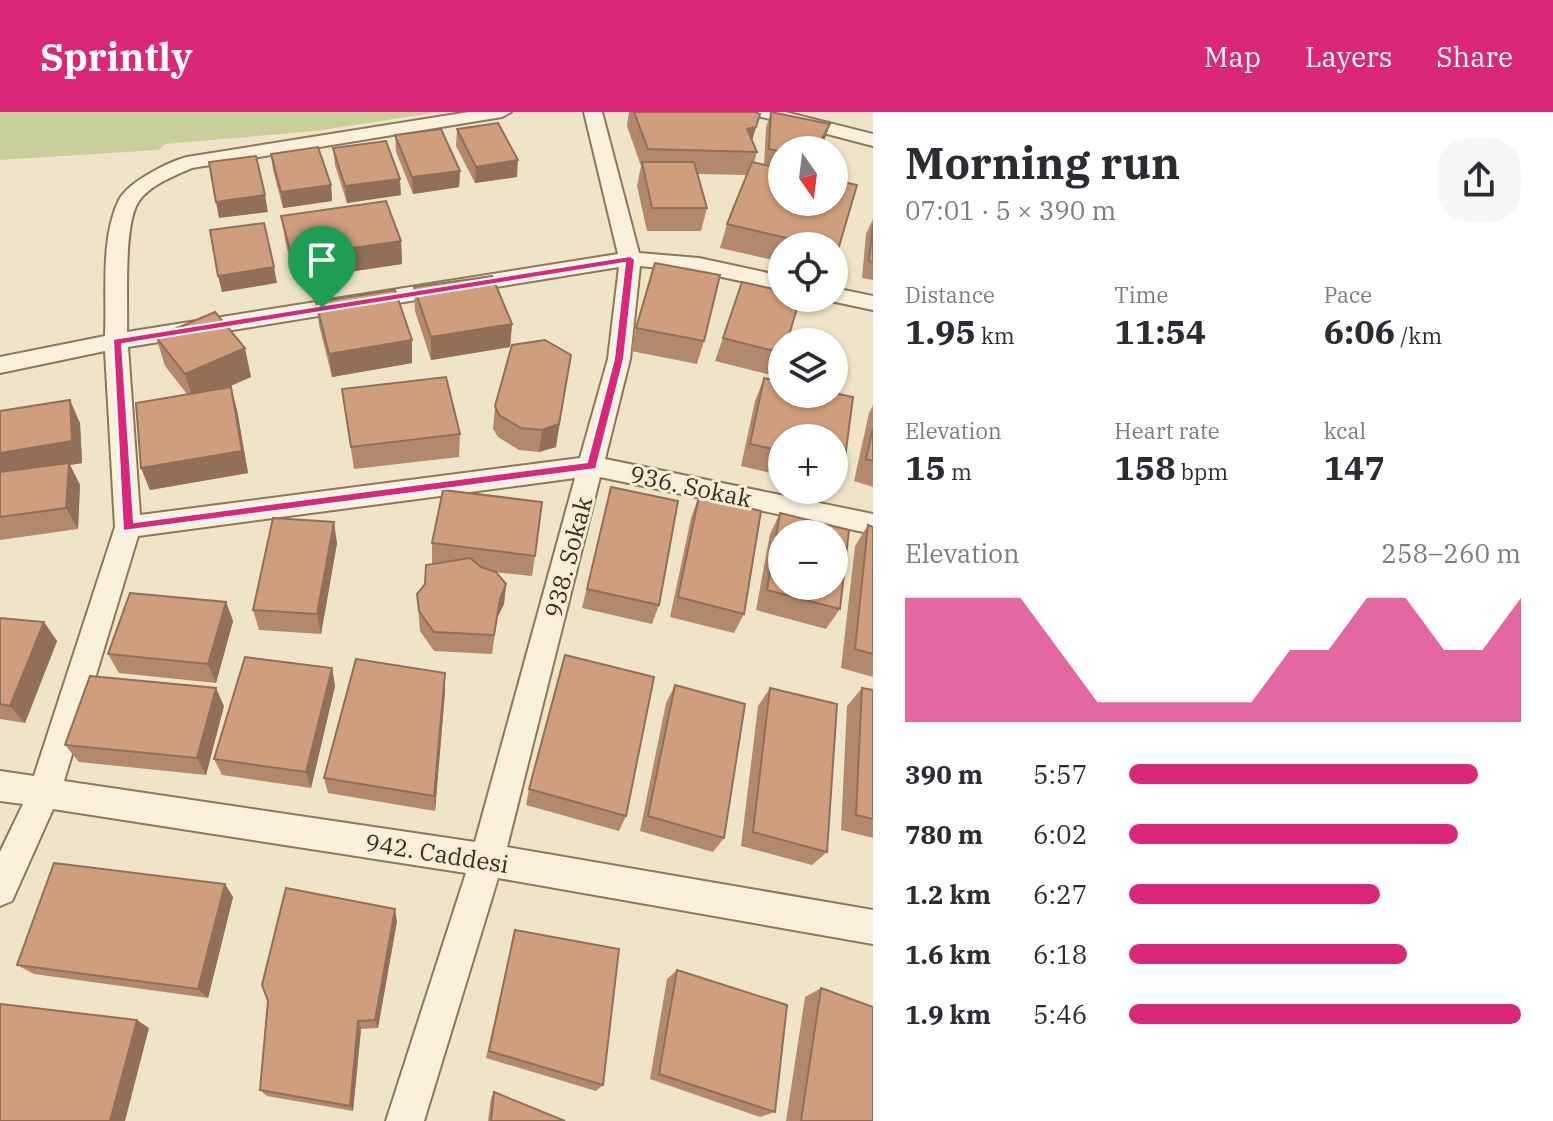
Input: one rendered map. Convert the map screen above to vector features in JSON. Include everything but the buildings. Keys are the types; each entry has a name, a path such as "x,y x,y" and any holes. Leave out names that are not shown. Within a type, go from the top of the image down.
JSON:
{"street":[{"path":"0,889 44,793 128,527 116,341 119,232 129,199 158,176 187,163 502,112"},
{"name":"938. Sokak","path":"405,1121 487,860 619,359 630,259 593,112"},
{"path":"764,112 873,140"},
{"path":"0,365 116,341 630,259 699,265 768,280"},
{"path":"848,298 873,303"},
{"name":"936. Sokak","path":"128,527 592,466 873,524"},
{"name":"942. Caddesi","path":"0,786 487,860 873,927"}],"green space":[{"path":"0,112 439,112 316,131 165,144 159,150 0,160"}],"route":[{"path":"630,259 619,359 592,466 128,527 116,341 322,308 630,259"}]}
